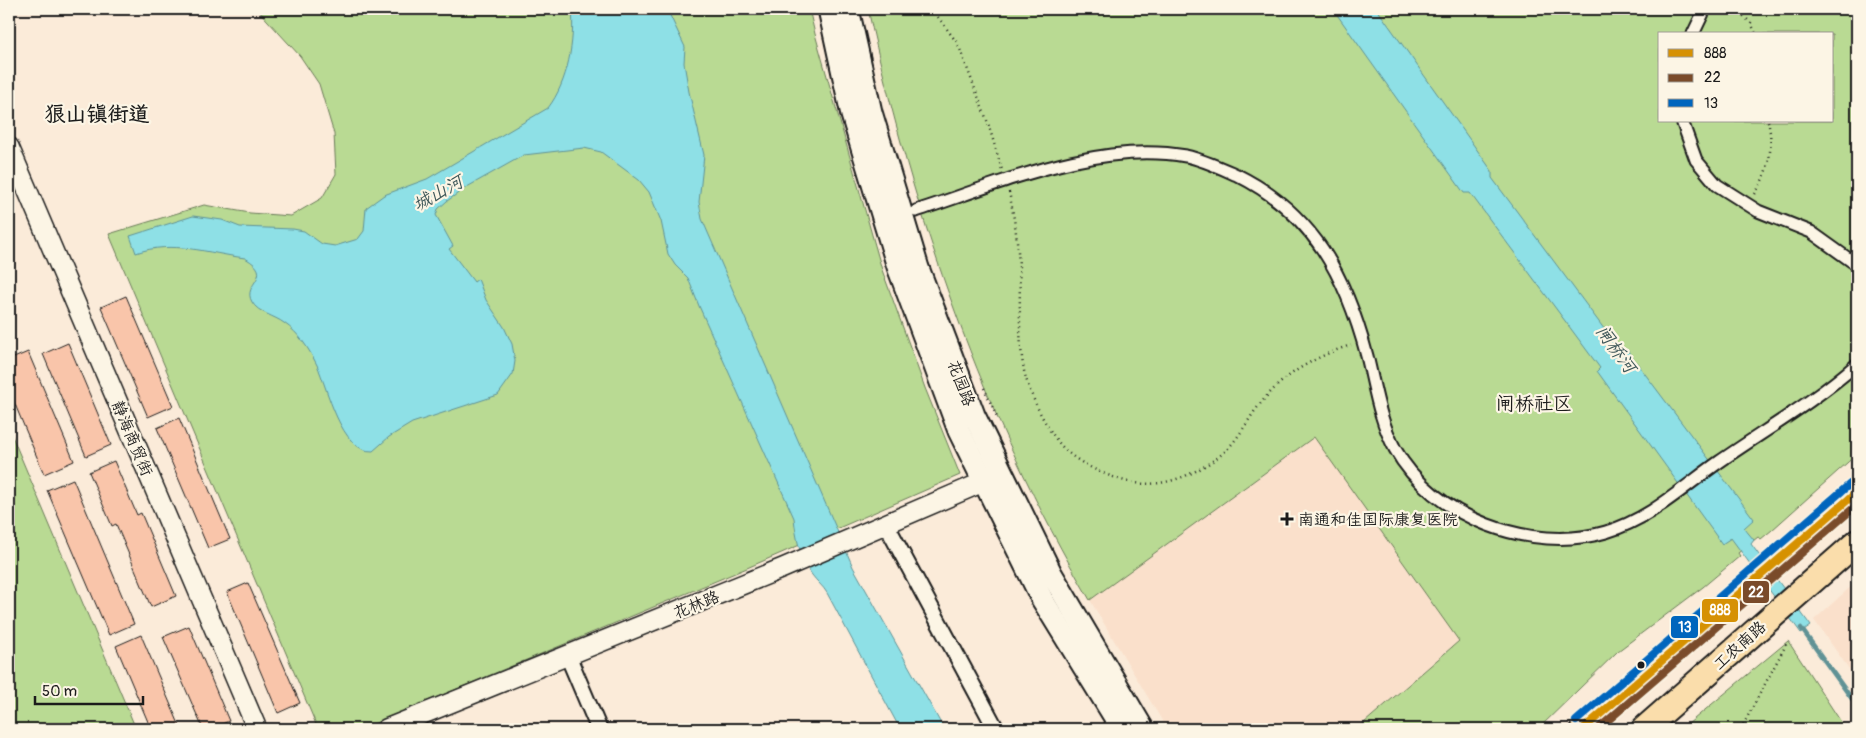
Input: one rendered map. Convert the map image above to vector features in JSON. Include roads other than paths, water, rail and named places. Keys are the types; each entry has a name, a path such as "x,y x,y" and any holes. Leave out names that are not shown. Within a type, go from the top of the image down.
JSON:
{"main road":[{"name":"花园路","path":"829,9 852,115 898,267 959,431 993,477 1143,729"},
{"name":"花园路","path":"848,9 871,112 918,268 974,415 993,477 1042,599 1122,729"},
{"path":"1583,729 1857,492"},
{"name":"工农南路","path":"1644,729 1857,542"}],"street":[{"path":"1694,32 1705,9"},
{"path":"1682,122 1690,148 1704,172 1717,184 1748,205 1812,232 1857,266"},
{"name":"静海商贸街","path":"9,147 257,729"},
{"path":"916,211 1073,162 1115,155 1156,154 1186,156 1224,169 1257,186 1287,208 1312,232 1342,283 1362,341 1378,408 1396,451 1428,488 1459,511 1509,532 1533,537 1554,539 1587,536 1641,519 1718,463 1807,404 1857,364"},
{"name":"花林路","path":"386,729 783,568 993,477"},
{"path":"886,524 996,729"},
{"path":"568,656 599,729"}],"water":[{"name":"城山河","path":"572,9 667,9 685,47 684,63 689,92 704,155 699,202 702,219 853,567 944,729 900,729 827,593 804,562 797,540 794,518 688,278 675,265 668,254 661,221 649,192 639,180 601,152 584,148 524,155 467,187 438,209 436,215 453,246 449,249 474,282 478,279 486,300 504,327 512,344 515,361 513,374 498,395 412,423 389,437 373,451 362,449 352,442 344,430 317,365 299,336 284,323 262,312 252,302 251,290 258,275 258,270 254,264 245,258 190,249 163,248 136,253 130,236 193,216 222,220 240,227 304,231 322,244 335,246 358,239 364,231 366,208 384,195 427,179 548,108 561,86 569,61 573,21"},
{"path":"1333,9 1377,9 1492,171 1492,178 1622,353 1627,350 1754,519 1744,528 1754,540 1751,544 1811,626 1801,633 1731,538 1722,544 1597,371 1600,368 1470,193 1464,193"}],"waterway":[{"name":"闸桥河","path":"1801,628 1857,706"}],"place":[{"name":"南通和佳国际康复医院","path":"1287,519"}],"district":[{"name":"狼山镇街道","path":"97,114"},
{"name":"闸桥社区","path":"1534,403"}]}
